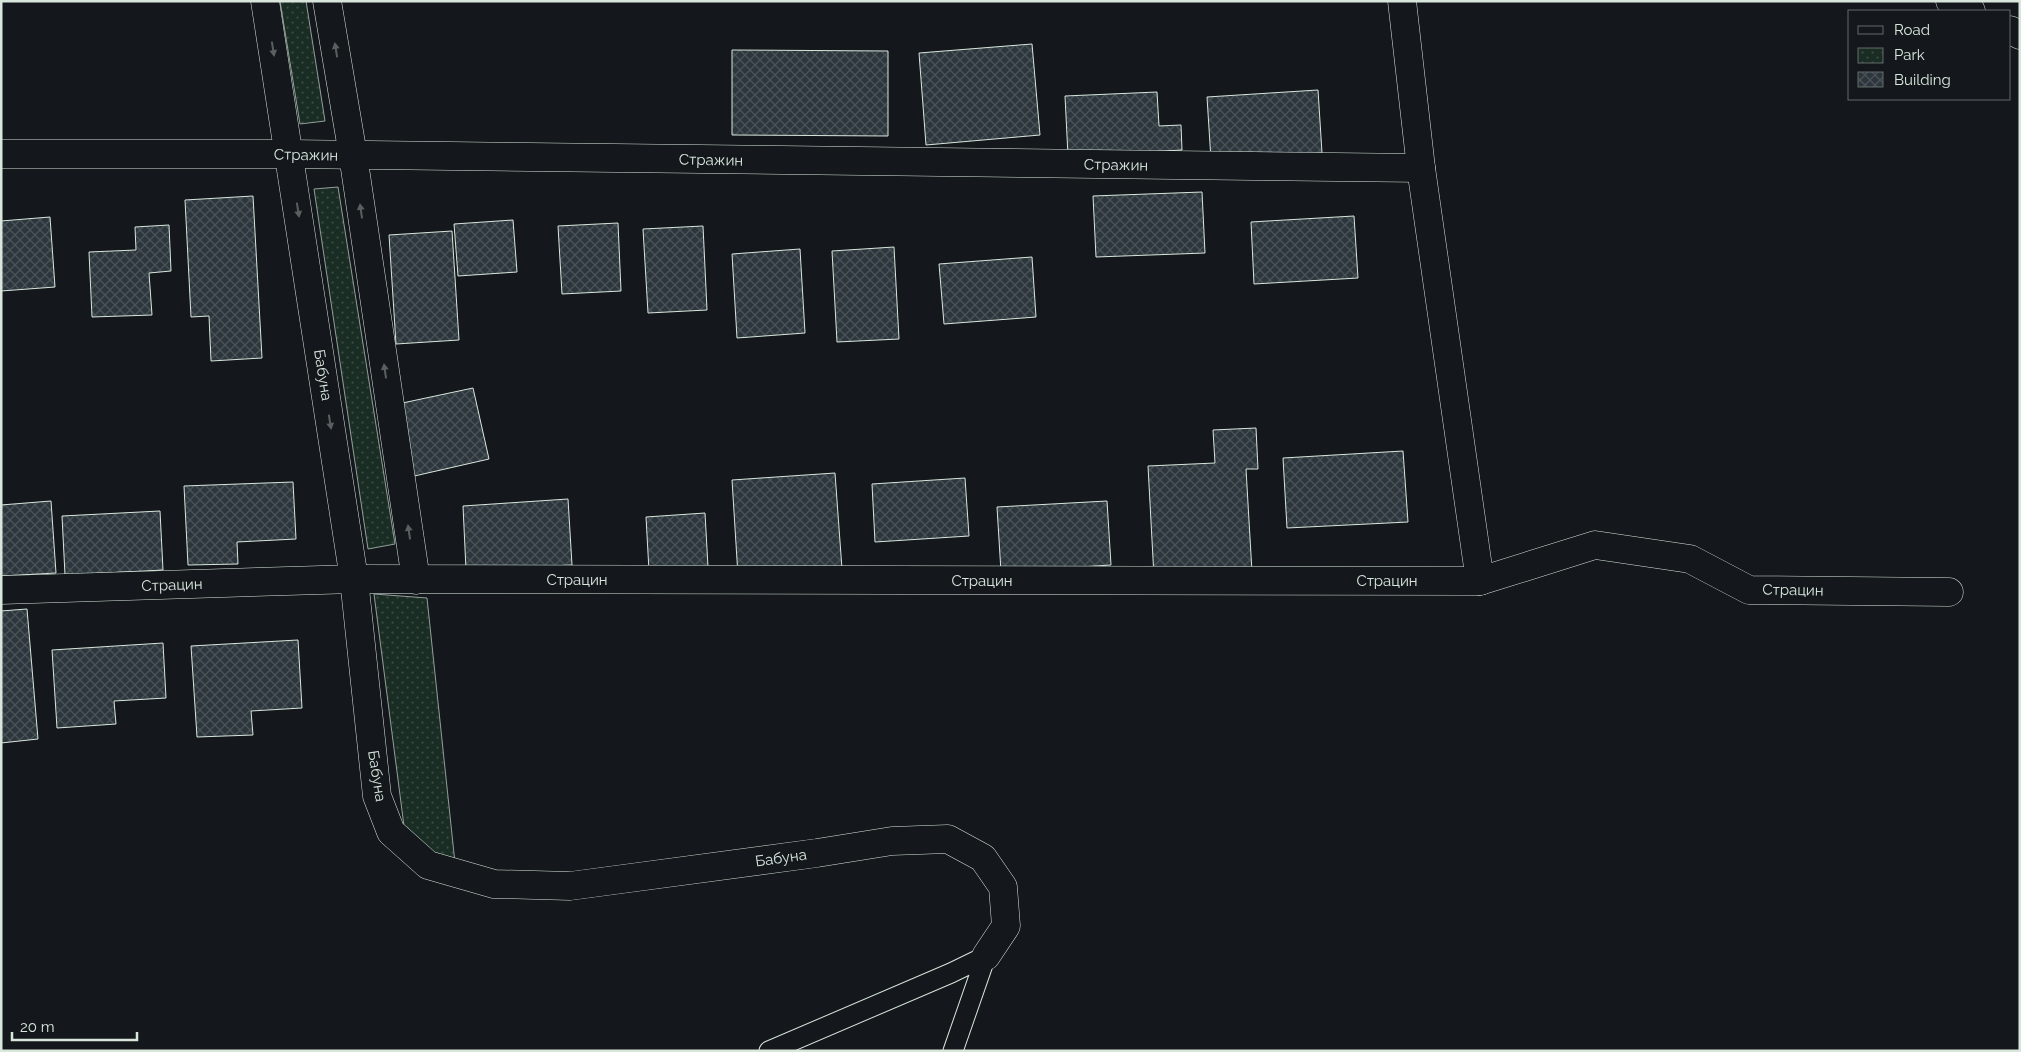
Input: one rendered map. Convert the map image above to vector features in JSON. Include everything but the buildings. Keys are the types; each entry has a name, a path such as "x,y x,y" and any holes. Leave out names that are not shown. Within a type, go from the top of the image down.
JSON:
{"street":[{"name":"Бабуна","path":"265,1 354,579 377,796 391,832 428,865 494,884 570,886 817,853 892,841 948,839 983,858 1003,887 1006,926 986,956"},
{"path":"328,1 353,155 416,580"},
{"path":"1402,1 1421,168 1480,581"},
{"path":"1950,1 1969,10"},
{"name":"Стражин","path":"1,154 290,154 1421,168"},
{"name":"Страцин","path":"1,590 354,579 1480,581 1595,545 1690,559 1749,590 1950,592"}],"lane":[{"path":"769,1051 951,973 986,956"},
{"path":"953,1051 986,956"}],"green space":[{"path":"280,1 306,1 325,121 300,124"},
{"path":"338,187 395,544 368,549 314,189"},
{"path":"374,594 427,598 455,863 434,854 404,826"}]}
